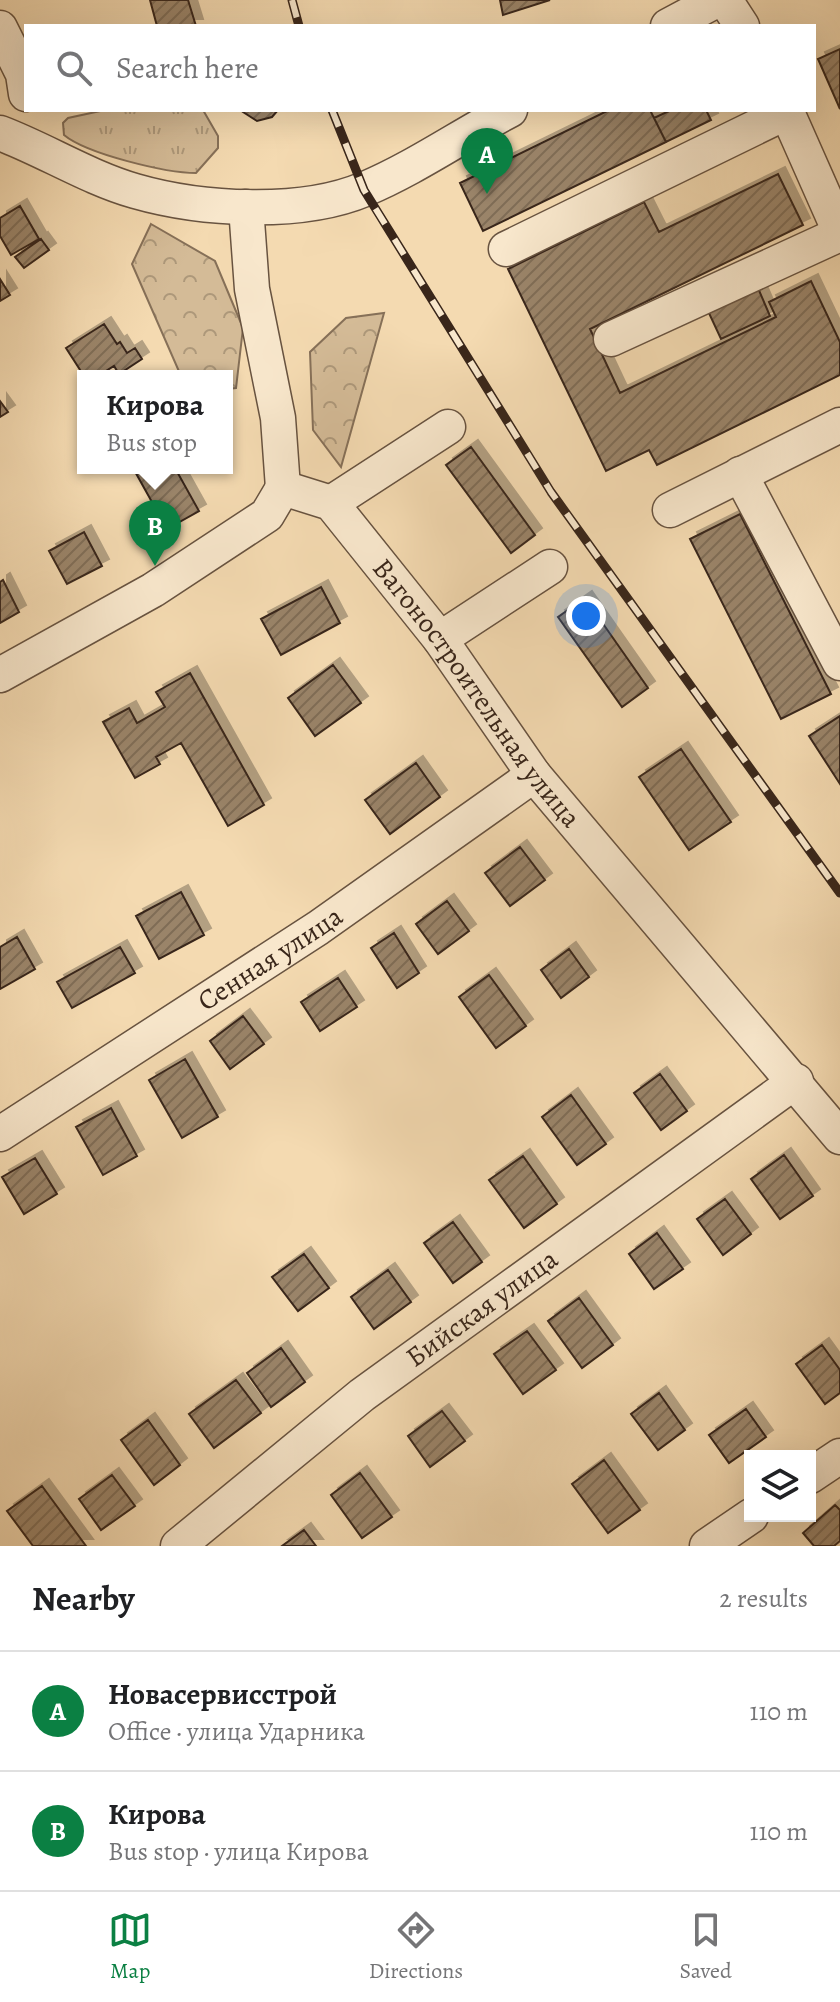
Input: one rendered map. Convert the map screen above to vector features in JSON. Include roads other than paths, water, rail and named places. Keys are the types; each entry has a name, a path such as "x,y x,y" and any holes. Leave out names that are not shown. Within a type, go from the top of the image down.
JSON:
{"street":[{"path":"672,24 717,0"},
{"path":"725,0 741,24"},
{"path":"0,28 24,81"},
{"path":"9,131 134,191 197,203 246,207 305,203 364,190 503,112"},
{"path":"506,249 785,112"},
{"path":"611,339 840,233 787,112"},
{"path":"0,675 153,590 267,515 283,488 278,418 252,289 246,207"},
{"path":"670,510 840,425"},
{"path":"283,488 331,503 448,427"},
{"path":"740,474 840,663"},
{"name":"Вагоностроительная улица","path":"331,503 440,639 534,775 796,1081 840,1137"},
{"path":"440,639 550,567"},
{"name":"Сенная улица","path":"0,1134 318,928 534,775"},
{"name":"Бийская улица","path":"178,1546 362,1395 796,1081"},
{"path":"816,1472 840,1456"},
{"path":"707,1546 744,1521"}],"railway":[{"path":"292,0 298,24"},
{"path":"333,112 364,190 551,492 840,893"}],"place":[{"name":"Новасервисстрой","path":"487,194"},
{"name":"Кирова","path":"155,566"}]}
